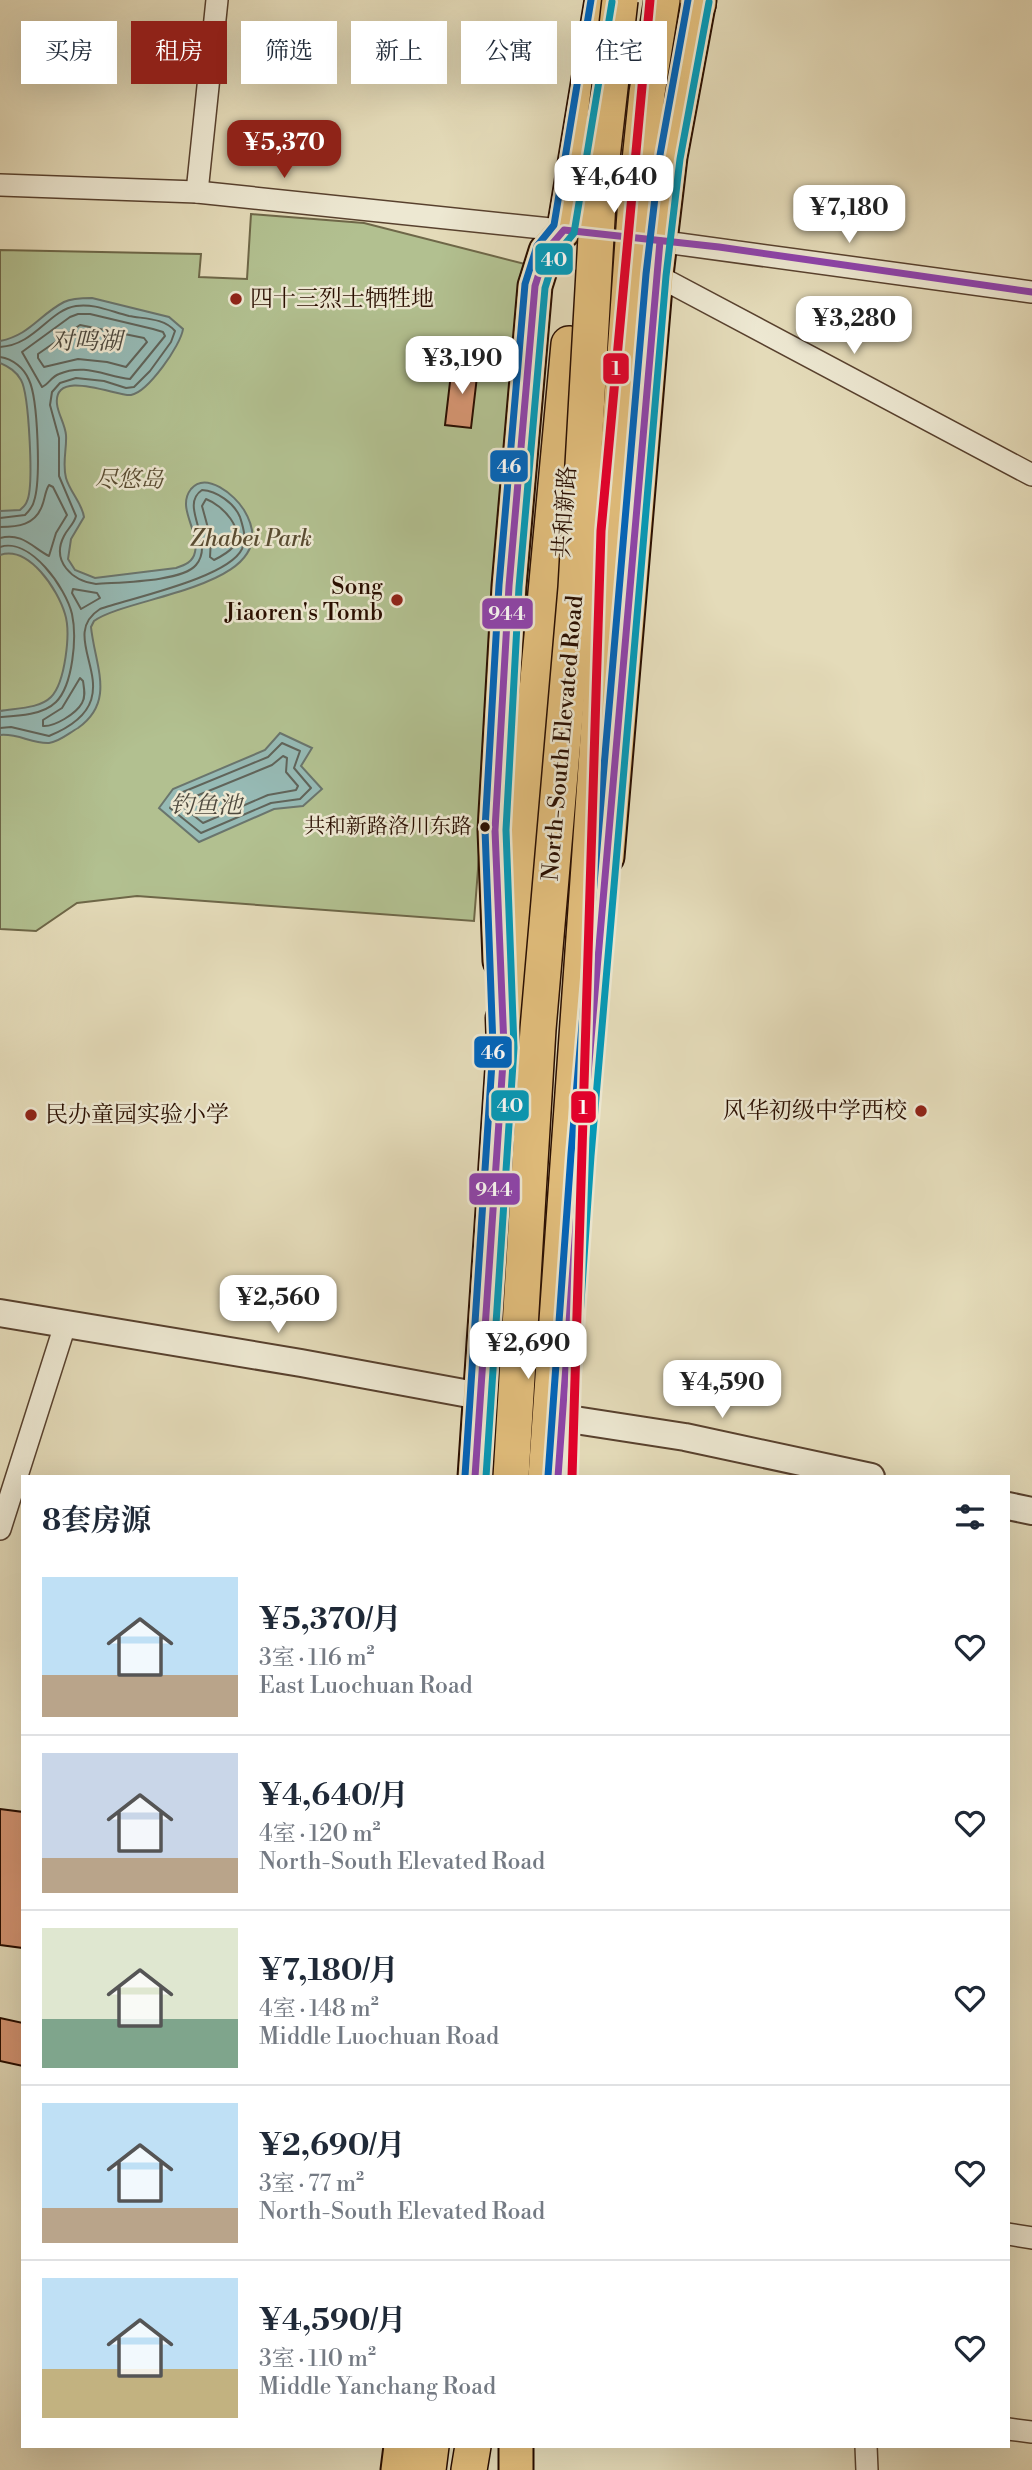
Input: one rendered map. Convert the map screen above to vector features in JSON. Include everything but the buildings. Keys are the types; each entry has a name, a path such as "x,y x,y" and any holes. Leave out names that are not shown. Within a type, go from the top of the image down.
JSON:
{"highway":[{"name":"North-South Elevated Road","path":"511,1475 538,1029 576,588 599,184 620,0"},
{"name":"North-South Elevated Road","path":"546,1475 632,238 647,93 662,0"},
{"path":"504,1047 569,344 599,184"},
{"path":"428,2470 431,2448"},
{"path":"469,2470 472,2448"}],"main road":[{"path":"475,1475 504,1047 495,830 509,586 535,286 545,251 564,230 602,0"},
{"path":"558,1475 581,1155 656,275 670,157 698,1"},
{"name":"共和新路","path":"504,1047 543,853 580,251 564,230"},
{"path":"398,2470 401,2448"},
{"path":"516,2448 516,2470"}],"street":[{"path":"197,191 217,0"},
{"path":"0,185 197,191 660,241 1032,292"},
{"path":"656,275 1032,475"},
{"path":"0,1313 66,1322 524,1404 562,1418 685,1437 862,1475"},
{"path":"0,1529 66,1322"},
{"path":"1010,1506 1032,1511"},
{"path":"1010,2234 1032,2238"},
{"path":"1010,2429 1032,2432"},
{"path":"866,2448 867,2470"}],"green space":[{"name":"Zhabei Park","path":"251,214 364,223 525,264 474,921 137,896 77,903 36,931 0,929 0,250 201,254 199,277 247,279"}],"water":[{"name":"对鸣湖","path":"92,298 169,317 183,329 163,367 138,392 131,395 75,385 65,387 58,393 57,404 66,435 66,478 84,517 71,539 68,559 75,570 95,578 176,568 188,563 194,555 196,544 186,504 187,496 197,484 220,487 240,504 252,536 245,556 226,572 200,585 112,612 94,621 91,627 100,682 97,706 90,718 78,728 56,741 43,743 0,735 0,711 40,704 56,690 66,657 67,622 56,593 41,572 21,557 0,555 0,511 20,510 26,504 30,460 24,389 17,374 0,363 0,341 19,334 64,302"},
{"name":"钓鱼池","path":"280,733 312,748 301,766 322,789 303,806 274,809 199,842 159,808 173,789 265,750"}],"transit line":[{"name":"46","path":"465,1475 493,1047 485,829 499,585 525,284 537,246 554,225 591,0"},
{"name":"1","path":"572,1475 601,531 650,0"},
{"name":"46","path":"548,1475 571,1154 646,274 660,155 688,0"},
{"name":"40","path":"486,1475 514,1048 506,830 519,587 545,288 555,256 574,233 612,2"},
{"name":"40","path":"569,1475 591,1156 666,276 680,159 709,2"},
{"name":"944","path":"475,1475 504,1047 495,830 509,586 535,286 546,251 564,230 719,247 1032,292"},
{"name":"944","path":"558,1475 581,1155 660,241"}],"place":[{"name":"四十三烈士牺牲地","path":"236,299"},
{"name":"Song Jiaoren's Tomb","path":"397,600"},
{"name":"共和新路洛川东路","path":"485,827"},
{"name":"风华初级中学西校","path":"921,1111"},
{"name":"民办童园实验小学","path":"31,1115"}],"park label":[{"name":"尽悠岛","path":"129,480"}]}
